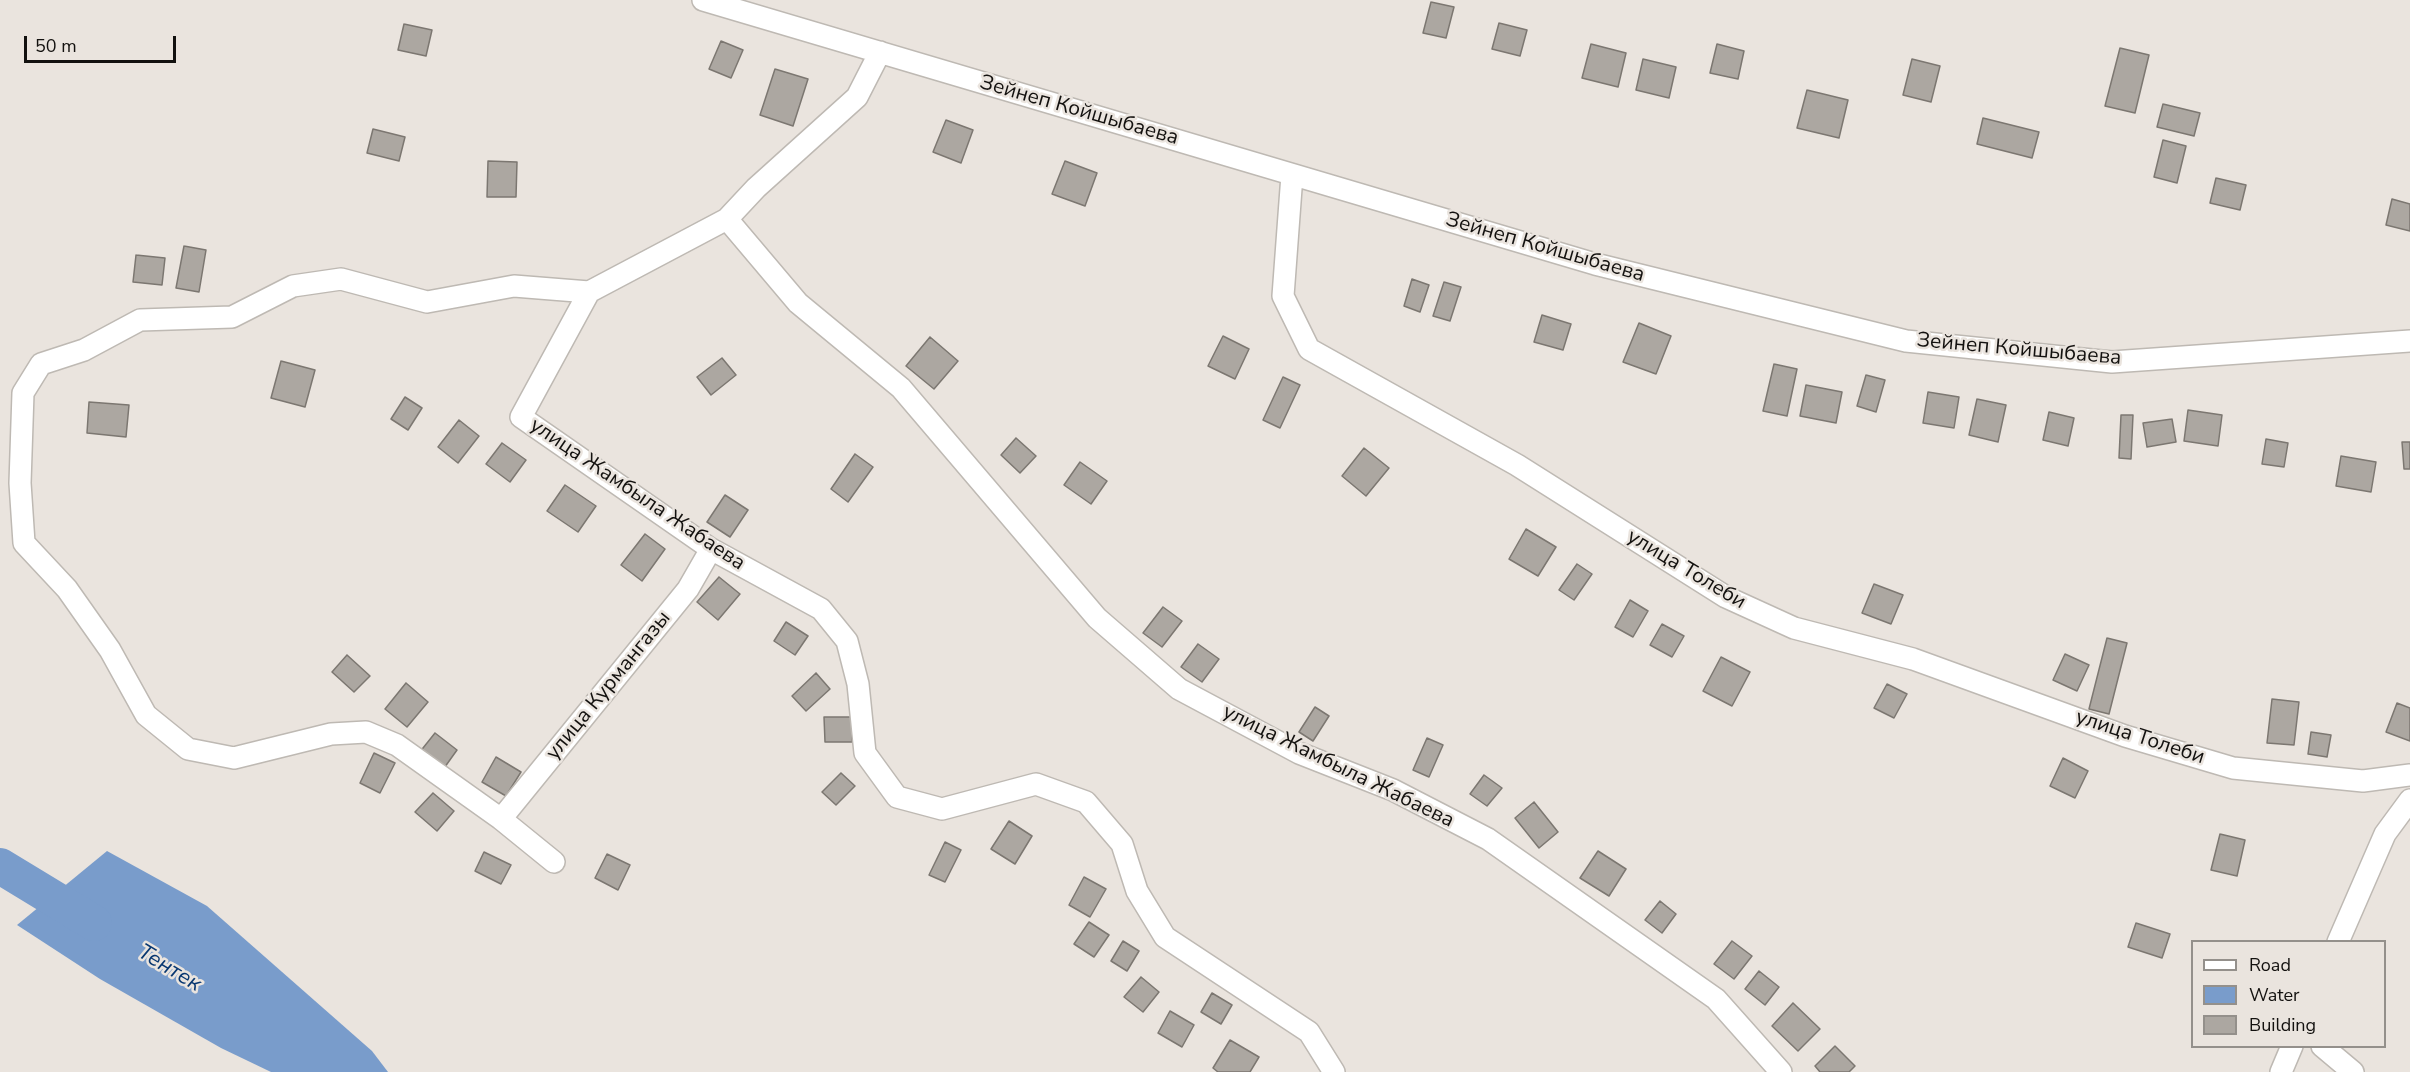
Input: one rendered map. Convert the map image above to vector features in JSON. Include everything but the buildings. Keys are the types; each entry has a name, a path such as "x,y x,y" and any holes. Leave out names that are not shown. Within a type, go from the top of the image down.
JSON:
{"street":[{"name":"Зейнеп Койшыбаева","path":"703,0 1595,264 1906,341 2112,362 2410,341"},
{"path":"554,862 501,819 397,745 366,732 331,734 234,758 188,749 146,715 110,650 67,590 24,543 20,483 23,393 41,364 84,350 140,320 232,317 293,286 341,279 427,302 514,286 589,292 727,219 756,188 857,97 880,52"},
{"name":"улица Толеби","path":"1292,174 1283,296 1309,349 1517,465 1726,597 1794,628 1912,659 2126,736 2233,768 2363,781 2410,775"},
{"name":"улица Жамбыла Жабаева","path":"727,219 798,303 901,388 1097,618 1179,688 1299,753 1393,790 1488,839 1716,999 1781,1072"},
{"name":"улица Жамбыла Жабаева","path":"589,292 521,417 711,549 821,609 847,641 858,684 865,753 897,797 942,809 1036,784 1086,802 1122,844 1137,891 1165,937 1309,1032 1334,1072"},
{"name":"улица Курмангазы","path":"501,819 688,589 711,549"},
{"path":"2339,940 2385,834 2410,800"},
{"path":"2281,1072 2292,1048"},
{"path":"2323,1048 2353,1072"}],"water":[{"path":"107,851 207,906 372,1051 388,1072 271,1072 221,1048 100,979 17,925"}],"waterway":[{"name":"Тентек","path":"0,866 94,923"}]}
